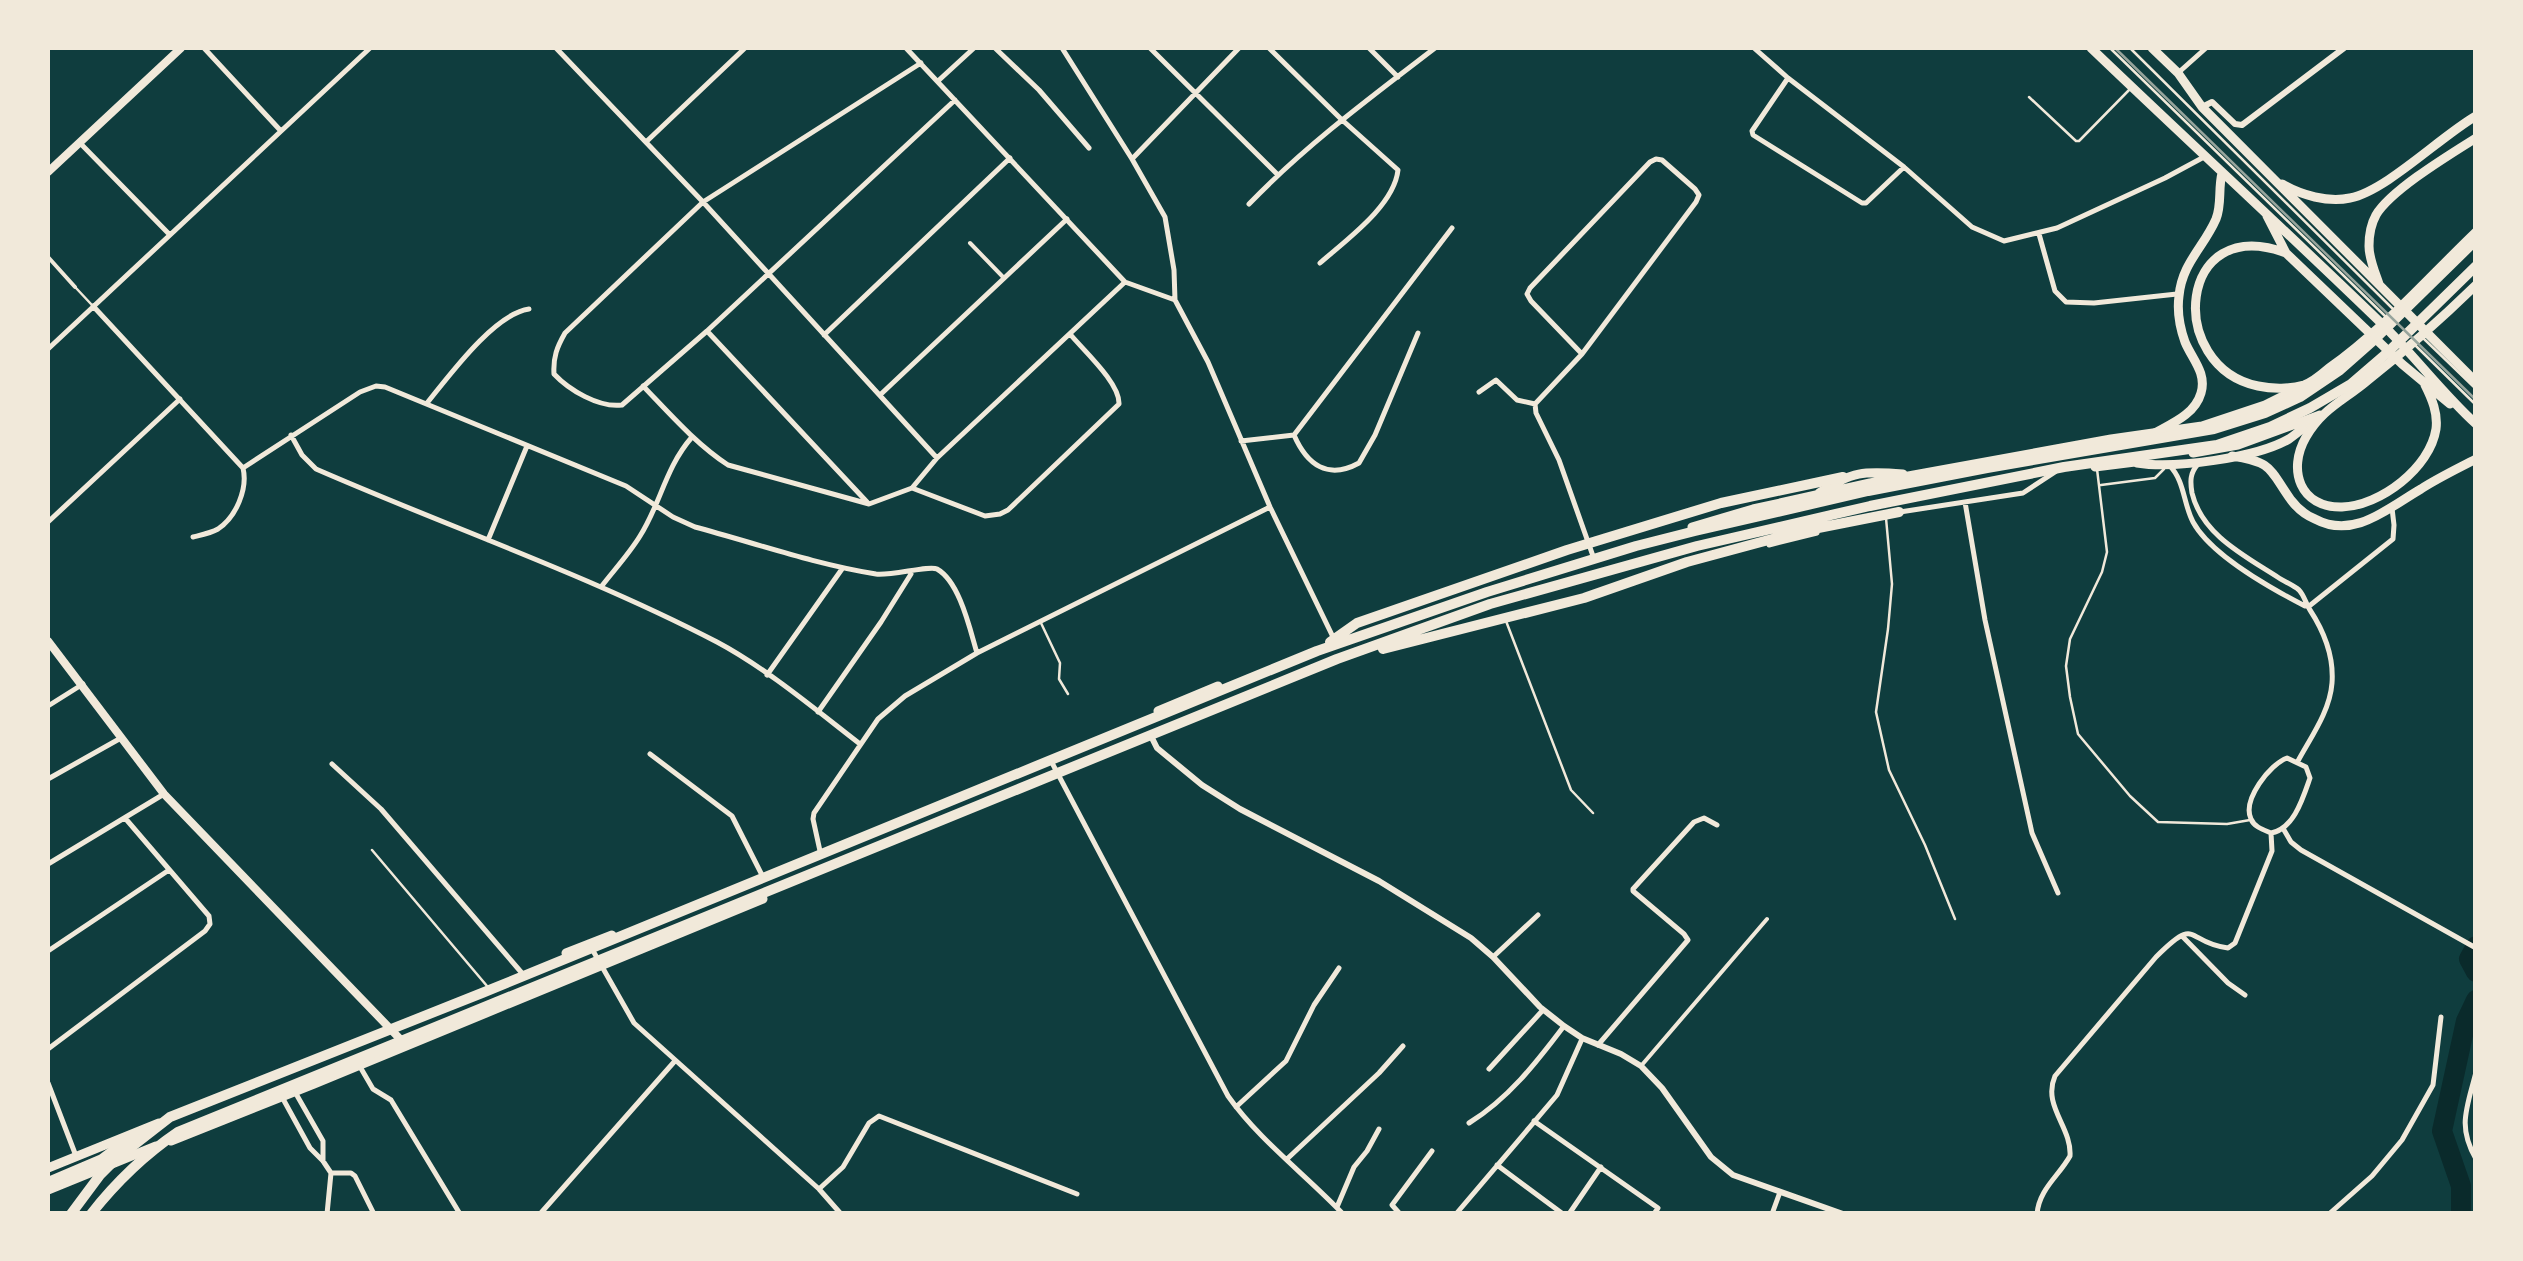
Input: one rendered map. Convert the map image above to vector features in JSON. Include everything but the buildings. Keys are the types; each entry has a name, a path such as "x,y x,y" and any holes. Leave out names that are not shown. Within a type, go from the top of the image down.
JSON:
{"highway":[{"path":"48,1182 102,1158 170,1117 1317,651 1487,592 1636,546 1805,504 2214,429 2264,413 2300,397 2340,370 2476,236"},
{"path":"88,1208 153,1149 178,1132 1338,659 1490,604 1698,546 1870,506 2064,467 2216,445 2270,427 2351,384 2476,264"},
{"path":"1317,651 1358,623 1550,555 1721,503 1843,477"},
{"path":"1338,659 1584,598 1686,562 1798,532 1899,512"},
{"path":"74,1214 116,1158 170,1117"}],"main road":[{"path":"48,172 181,48"},
{"path":"2091,48 2222,174 2364,301 2414,350 2466,415"},
{"path":"2152,48 2178,73 2202,107 2476,386"},
{"path":"2272,178 2312,196 2354,198 2476,116"},
{"path":"2381,292 2369,242 2377,214 2418,177 2476,138"},
{"path":"2155,433 2192,409 2201,392 2202,376 2182,333 2179,294 2189,262 2217,216 2222,174"},
{"path":"2263,209 2286,252 2396,363 2476,424"},
{"path":"48,1168 1334,640 1753,508 1986,460 2218,422 2265,404 2306,385 2358,347 2476,236"},
{"path":"2286,252 2251,244 2218,257 2198,287 2196,320 2216,362 2239,379 2271,388 2306,385"},
{"path":"2396,363 2476,264"},
{"path":"48,1190 1408,635 1597,574 1896,499 2134,462 2202,461 2252,453 2290,439 2396,363 2476,285"},
{"path":"2320,415 2298,455 2298,480 2310,496 2328,505 2362,503 2396,485 2428,451 2436,418 2425,385"},
{"path":"2134,462 2218,450 2320,415"},
{"path":"2234,456 2248,442"},
{"path":"2218,450 2268,467 2296,505 2320,522 2352,526 2392,508 2476,459"},
{"path":"1812,497 1843,477 1869,471 1914,475"},
{"path":"48,641 164,794 407,1046"},
{"path":"74,1214 88,1208 103,1168"}],"street":[{"path":"204,48 280,130"},
{"path":"48,349 370,48"},
{"path":"556,48 937,458"},
{"path":"646,142 744,48"},
{"path":"906,48 1125,282 1175,300"},
{"path":"938,82 974,48"},
{"path":"995,48 1040,90 1089,148"},
{"path":"1062,48 1165,216 1175,300 1208,362 1334,640"},
{"path":"1150,48 1277,174"},
{"path":"1132,158 1239,48"},
{"path":"1269,48 1395,166 1398,175 1374,215 1320,264"},
{"path":"1369,48 1398,76"},
{"path":"1248,204 1341,119 1436,48"},
{"path":"1754,48 1904,167 1972,227 2004,241 2058,228 2204,157"},
{"path":"2178,73 2206,48"},
{"path":"2202,107 2212,102 2235,124 2242,125 2344,48"},
{"path":"921,64 703,202 565,333 553,362 554,374 564,384 612,406 622,404 707,331 955,100"},
{"path":"1788,78 1753,135 1862,203 1904,167"},
{"path":"80,142 169,234"},
{"path":"824,335 1010,158"},
{"path":"1534,404 1582,354 1699,195 1662,160 1650,162 1527,294 1582,354"},
{"path":"880,395 1067,218"},
{"path":"1241,441 1294,436 1452,228"},
{"path":"2038,234 2055,290 2066,302 2179,294"},
{"path":"970,242 1004,278"},
{"path":"48,257 75,287"},
{"path":"643,386 728,465 869,504 912,488 937,458 1125,282"},
{"path":"93,306 243,468 242,494 227,521 193,538"},
{"path":"427,403 476,345 511,314 529,309"},
{"path":"707,331 869,504"},
{"path":"1294,436 1300,450 1324,469 1337,471 1359,464 1418,333"},
{"path":"912,488 978,514 1000,514 1117,410 1118,393 1070,334"},
{"path":"1479,392 1496,380 1516,400 1534,404"},
{"path":"243,468 360,392 376,386 396,390 626,486 694,527 842,569 887,576 937,569 962,604 977,653"},
{"path":"48,522 180,399"},
{"path":"1534,404 1559,460 1593,556"},
{"path":"291,436 316,469 601,587 720,644 860,744"},
{"path":"601,587 640,536 678,452 693,436"},
{"path":"488,540 528,445"},
{"path":"2202,461 2192,472 2191,485 2200,515 2231,546 2301,592 2322,626 2332,687 2324,712 2298,761"},
{"path":"2168,464 2179,478 2194,524 2215,548 2308,607"},
{"path":"1408,635 1505,620 1742,551 1886,515 2023,493 2055,472"},
{"path":"1965,502 1985,620 2032,833 2058,892"},
{"path":"820,852 814,813 878,719 904,696 977,653 1270,506"},
{"path":"2308,607 2393,539 2392,508"},
{"path":"767,675 842,569"},
{"path":"818,712 912,572"},
{"path":"48,706 82,684"},
{"path":"48,779 121,738"},
{"path":"1152,738 1157,748 1202,785 1379,881 1471,938 1564,1026 1641,1066 1662,1088 1711,1157 1733,1175 1844,1214"},
{"path":"650,754 732,816 762,876"},
{"path":"1048,756 1236,1107 1343,1214"},
{"path":"2287,758 2298,761 2306,767 2310,778 2290,822 2284,830 2272,834 2251,819 2252,798 2270,767 2287,758"},
{"path":"332,764 381,809 521,972"},
{"path":"48,864 164,794"},
{"path":"48,1049 210,924 209,916 125,818"},
{"path":"1598,1045 1688,940 1633,888 1694,822 1704,818 1716,826"},
{"path":"2284,830 2301,850 2476,948"},
{"path":"2037,1214 2046,1188 2070,1156 2068,1140 2053,1106 2052,1082 2156,957 2181,934 2201,937 2213,946 2228,948 2235,943 2272,851 2272,834"},
{"path":"48,951 169,870"},
{"path":"1494,957 1538,915"},
{"path":"1641,1066 1767,919"},
{"path":"2181,934 2228,984 2245,995"},
{"path":"590,943 630,1018 842,1214"},
{"path":"1236,1107 1286,1061 1339,968"},
{"path":"1489,1069 1543,1010"},
{"path":"2329,1214 2372,1176 2402,1140 2433,1085 2441,1017"},
{"path":"1468,1122 1508,1094 1564,1026"},
{"path":"1459,1212 1558,1095 1582,1038"},
{"path":"1287,1159 1404,1046"},
{"path":"540,1214 675,1061"},
{"path":"358,1066 373,1089 391,1100 460,1214"},
{"path":"2476,1072 2464,1130 2476,1160"},
{"path":"48,1083 76,1156"},
{"path":"295,1092 323,1142 324,1160"},
{"path":"282,1097 310,1148 324,1160 331,1173 327,1214"},
{"path":"819,1189 843,1167 874,1118 886,1118 1077,1194"},
{"path":"1534,1121 1656,1211"},
{"path":"1337,1207 1354,1167 1379,1129"},
{"path":"1400,1214 1392,1205 1432,1151"},
{"path":"1496,1165 1566,1214 1600,1166"},
{"path":"331,1173 355,1176 374,1214"},
{"path":"1772,1214 1780,1192"}],"lane":[{"path":"2110,48 2364,301 2392,322"},
{"path":"2130,48 2381,292"},
{"path":"2029,97 2079,141 2132,87"},
{"path":"75,287 93,306"},
{"path":"2404,335 2414,350 2476,405"},
{"path":"2100,486 2156,478 2168,464"},
{"path":"2097,467 2107,552 2102,572 2070,639 2066,666 2078,734 2121,786 2158,822 2227,824 2251,819"},
{"path":"1886,515 1892,584 1876,712 1890,770 1955,919"},
{"path":"1505,620 1571,790 1593,813"},
{"path":"1040,622 1060,663 1059,679 1068,694"},
{"path":"372,850 488,986"}],"waterway":[{"path":"2476,946 2469,959 2476,972"},
{"path":"2461,1214 2461,1186 2442,1131 2466,1021 2476,1000"}],"tram line":[{"path":"2115,48 2476,400"}]}
